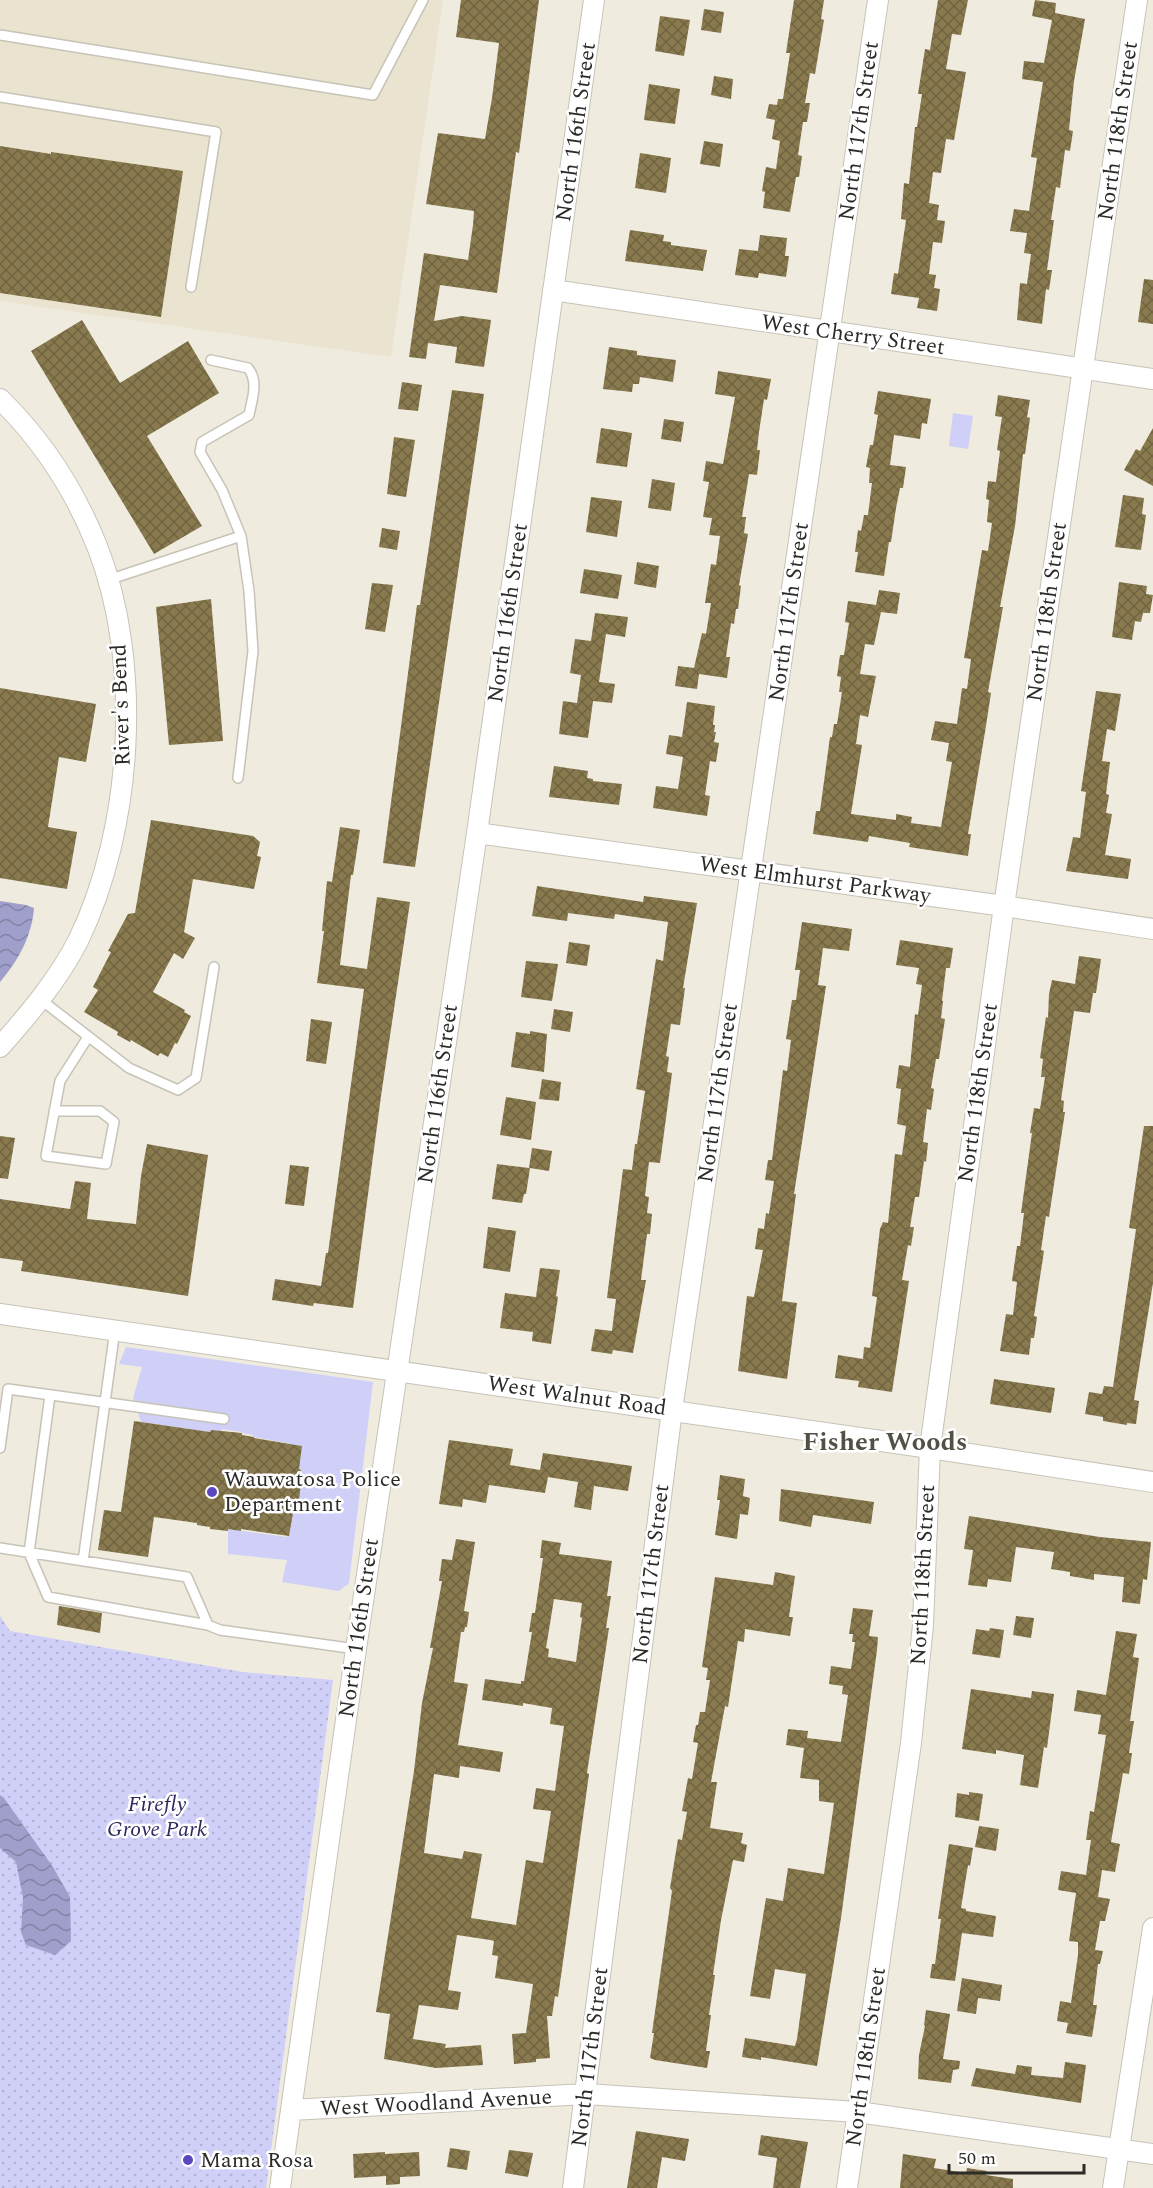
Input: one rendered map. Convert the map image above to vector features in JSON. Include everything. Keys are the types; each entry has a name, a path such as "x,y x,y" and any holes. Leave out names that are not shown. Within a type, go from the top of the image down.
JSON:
{"street":[{"name":"North 116th Street","path":"280,2188 356,1649 477,833 594,0"},
{"name":"North 117th Street","path":"573,2188 672,1410 878,0"},
{"name":"North 118th Street","path":"847,2188 911,1743 923,1625 930,1448 1004,906 1137,0"},
{"name":"West Cherry Street","path":"553,290 1153,380"},
{"name":"River's Bend","path":"0,399 39,441 59,470 96,545 116,612 124,682 126,730 119,811 98,893 78,941 54,982 0,1047"},
{"name":"West Elmhurst Parkway","path":"477,833 1004,906 1153,929"},
{"name":"West Walnut Road","path":"0,1314 398,1370 1153,1482"},
{"path":"1113,2188 1153,1928"},
{"name":"West Woodland Avenue","path":"291,2110 586,2094 858,2112 1153,2154"}],"lane":[{"path":"0,35 373,95 423,0"},
{"path":"0,97 216,132 191,287"},
{"path":"211,360 248,368 253,374 255,384 249,415 202,441 200,452 222,490 241,536 249,591 253,651 238,778"},
{"path":"108,580 241,536"},
{"path":"40,999 129,1068 178,1090 196,1078 213,967"},
{"path":"54,1111 100,1111 114,1122 106,1164 46,1156 54,1111 60,1081 88,1037"},
{"path":"83,1561 116,1330"},
{"path":"0,1448 8,1389 225,1419"},
{"path":"50,1395 29,1552 48,1597 208,1625 220,1630 356,1649"},
{"path":"0,1548 187,1577 208,1625"}],"shaded area":[{"path":"0,0 443,0 391,357 0,301"}],"green space":[{"path":"953,413 973,416 968,449 949,446"},
{"path":"126,1347 373,1382 349,1583 339,1591 282,1582 287,1560 228,1554 228,1529 287,1537 301,1484 299,1460 302,1446 222,1429 221,1432 211,1430 210,1432 141,1422 133,1398 142,1367 119,1364"},
{"name":"Firefly Grove Park","path":"0,1616 10,1631 243,1672 333,1680 266,2188 0,2188"}],"water":[{"path":"0,901 34,908 23,948 13,966 0,982"},
{"path":"0,1795 53,1867 70,1897 71,1941 55,1955 26,1945 21,1932 23,1898 16,1862 0,1848"}],"building":[{"path":"461,0 539,0 519,153 516,152 497,293 440,285 434,321 462,316 491,320 484,367 455,363 457,347 428,343 426,359 409,357 424,253 468,260 473,225 474,211 426,204 438,133 485,139 492,98 499,43 456,37"},
{"path":"794,0 824,0 821,19 824,20 815,74 810,73 805,103 810,103 807,122 803,122 798,155 802,156 799,177 796,177 790,212 763,208 765,192 762,191 766,167 776,169 780,141 772,139 775,120 766,118 769,104 777,105 778,99 783,99 790,53 786,53"},
{"path":"938,0 968,0 961,35 952,34 946,69 966,72 954,140 946,139 941,173 933,172 929,203 939,205 937,220 945,221 942,243 933,242 929,274 936,275 934,288 940,289 937,311 917,308 919,298 891,294 894,273 898,274 906,220 901,219 904,183 909,184 915,127 917,127 922,94 918,94 925,49 930,50"},
{"path":"1035,0 1056,3 1055,13 1085,19 1074,81 1069,130 1073,131 1070,151 1065,150 1060,188 1056,187 1051,220 1054,220 1047,270 1052,270 1049,290 1046,289 1042,324 1017,320 1020,283 1027,284 1031,254 1024,253 1027,233 1010,231 1014,209 1029,211 1037,158 1031,157 1043,82 1022,79 1024,61 1044,63 1052,20 1032,16"},
{"path":"704,9 724,12 721,33 701,30"},
{"path":"660,16 690,20 684,56 655,51"},
{"path":"714,76 733,79 731,99 711,95"},
{"path":"649,84 680,89 675,124 644,120"},
{"path":"704,141 723,144 720,167 700,164"},
{"path":"0,146 183,171 161,317 0,293"},
{"path":"640,153 671,158 666,193 635,188"},
{"path":"630,230 664,235 663,241 671,242 671,245 707,250 703,271 625,261"},
{"path":"760,235 787,238 785,256 789,256 786,277 759,273 758,278 735,275 739,249 758,251"},
{"path":"1144,279 1153,280 1153,324 1138,322"},
{"path":"82,320 120,383 188,341 219,393 147,436 202,526 154,554 31,351"},
{"path":"609,347 637,351 637,355 676,360 673,382 640,377 639,384 633,384 632,392 603,389"},
{"path":"718,371 771,379 767,400 764,399 759,432 757,450 760,450 757,475 749,474 742,517 746,517 744,533 748,534 739,585 741,586 738,609 736,609 734,624 731,623 726,657 730,657 727,678 699,674 697,689 675,686 678,666 694,668 702,633 706,634 711,603 705,603 711,564 716,565 720,536 709,535 712,518 703,517 709,482 703,481 706,461 723,464 735,397 715,394"},
{"path":"402,382 422,385 418,411 398,409"},
{"path":"452,390 484,394 415,867 383,863 417,605 420,605"},
{"path":"878,391 931,399 927,424 922,423 920,439 894,435 890,465 906,467 891,542 889,542 884,576 855,572 858,530 861,531 864,515 868,515 872,483 869,483 870,468 866,467 870,445 873,445 878,415 874,414"},
{"path":"998,395 1030,400 1027,417 1030,418 1025,454 1023,454 1015,526 1000,607 1003,607 988,692 991,693 968,834 971,834 968,856 909,847 910,843 869,836 868,842 813,834 816,811 820,811 830,737 832,737 834,724 837,724 842,692 839,692 841,677 837,676 840,655 844,655 849,623 845,622 848,601 876,605 879,590 900,593 897,614 881,612 874,645 865,644 860,674 876,676 868,717 860,715 856,744 862,745 851,814 896,820 896,814 912,817 911,823 941,827 952,762 946,761 949,743 931,740 935,721 957,724 962,688 967,689 971,659 964,658 982,550 988,551 992,523 987,522 988,481 996,482 1000,451 997,450 1002,417 995,416"},
{"path":"664,419 684,422 681,442 661,439"},
{"path":"601,428 632,433 627,467 596,463"},
{"path":"1153,428 1153,486 1124,470 1136,449 1140,451"},
{"path":"394,437 415,440 406,497 387,494"},
{"path":"652,479 675,483 671,511 648,508"},
{"path":"1123,495 1144,498 1142,514 1146,515 1141,550 1115,547"},
{"path":"591,497 622,501 617,537 586,532"},
{"path":"382,528 400,531 397,550 379,547"},
{"path":"637,562 659,566 656,588 634,584"},
{"path":"584,569 622,575 618,599 580,593"},
{"path":"1119,582 1147,586 1146,594 1153,595 1150,613 1143,613 1141,622 1135,621 1132,640 1112,637"},
{"path":"372,583 393,585 385,632 365,629"},
{"path":"211,599 223,741 169,745 156,607"},
{"path":"595,613 628,617 625,637 606,634 599,682 615,684 612,703 593,701 588,738 559,734 563,701 577,703 581,675 570,673 575,639 591,641"},
{"path":"0,688 96,704 86,762 59,757 48,827 77,832 67,889 0,878"},
{"path":"1096,691 1121,694 1115,731 1107,729 1102,761 1110,762 1106,813 1112,814 1105,855 1131,859 1128,879 1066,871 1073,837 1080,838 1086,792 1081,791"},
{"path":"687,702 715,706 714,742 719,743 716,762 710,761 705,795 710,796 707,816 653,808 656,786 678,789 683,757 666,754 669,735 682,737"},
{"path":"554,766 588,771 587,778 593,781 622,784 619,805 549,797"},
{"path":"151,820 253,836 260,842 257,856 261,857 254,889 193,879 184,932 195,938 183,959 174,953 153,992 185,1010 184,1012 191,1016 168,1057 160,1053 158,1056 131,1040 130,1042 117,1035 118,1032 84,1012 98,990 93,987 111,952 108,951 128,914 135,913"},
{"path":"340,827 360,830 353,875 351,875 340,965 367,969 377,897 410,902 353,1308 314,1303 313,1306 272,1300 275,1279 321,1286 326,1253 328,1253 364,989 317,983 324,931 322,931 327,881 332,882"},
{"path":"537,886 643,902 644,896 697,903 683,988 685,988 680,1025 671,1024 666,1056 669,1057 667,1072 672,1073 660,1163 649,1162 645,1196 649,1197 647,1213 652,1214 641,1280 646,1280 633,1353 613,1350 612,1354 591,1351 595,1329 612,1331 616,1299 607,1298 623,1169 632,1170 635,1144 637,1144 645,1091 636,1089 656,959 663,961 668,922 615,914 614,919 568,913 567,921 532,916"},
{"path":"802,922 852,929 849,951 823,948 818,985 826,986 794,1194 796,1194 782,1301 797,1303 787,1379 738,1371 747,1296 754,1297 763,1250 755,1249 758,1228 764,1229 766,1213 769,1214 774,1181 765,1180 768,1160 772,1160 783,1070 787,1071 791,1040 786,1039 792,1000 796,1000 800,970 795,970"},
{"path":"900,940 953,948 950,968 946,968 941,1018 945,1019 939,1059 936,1059 931,1088 934,1089 931,1110 927,1109 923,1142 928,1143 926,1162 924,1161 919,1197 915,1197 910,1227 914,1227 911,1246 908,1245 902,1280 909,1281 892,1392 858,1387 859,1381 835,1378 838,1355 863,1359 864,1347 870,1348 877,1297 872,1296 880,1229 883,1222 888,1223 895,1154 902,1155 906,1126 897,1124 901,1089 896,1088 899,1065 910,1067 915,1014 918,1015 922,985 916,984 919,968 896,965"},
{"path":"569,942 590,945 587,966 566,963"},
{"path":"1079,956 1101,959 1096,993 1093,993 1090,1013 1074,1011 1061,1100 1064,1101 1063,1112 1065,1112 1049,1217 1046,1216 1041,1250 1044,1251 1034,1316 1037,1317 1034,1338 1031,1338 1029,1355 1000,1351 1006,1314 1013,1315 1017,1282 1012,1281 1017,1246 1020,1246 1024,1213 1021,1213 1032,1133 1030,1133 1034,1108 1040,1109 1045,1077 1041,1077 1043,1059 1040,1058 1046,1017 1048,1018 1049,994 1052,980 1075,984"},
{"path":"526,961 558,964 552,1001 521,997"},
{"path":"554,1009 573,1012 570,1032 551,1029"},
{"path":"311,1019 332,1022 326,1064 306,1061"},
{"path":"530,1031 547,1034 544,1072 511,1067 516,1032 530,1034"},
{"path":"542,1079 561,1082 559,1101 539,1099"},
{"path":"506,1097 536,1102 531,1140 500,1135"},
{"path":"1144,1126 1153,1126 1153,1283 1134,1400 1139,1401 1136,1424 1127,1423 1127,1425 1103,1421 1103,1417 1085,1414 1089,1392 1102,1394 1104,1386 1113,1387 1136,1229 1129,1228"},
{"path":"0,1136 15,1138 8,1179 0,1178"},
{"path":"147,1144 208,1155 188,1296 21,1271 23,1261 0,1258 0,1199 70,1209 75,1181 91,1183 87,1219 136,1224"},
{"path":"532,1148 552,1151 549,1171 530,1168 526,1194 524,1194 522,1203 492,1199 497,1164 529,1168"},
{"path":"290,1165 309,1167 304,1206 285,1204"},
{"path":"488,1227 516,1231 510,1272 483,1268"},
{"path":"540,1268 560,1270 551,1344 532,1341 533,1332 500,1328 505,1293 536,1297"},
{"path":"994,1379 1055,1388 1051,1413 990,1404"},
{"name":"Wauwatosa Police Department","path":"134,1421 210,1432 211,1430 242,1433 242,1435 254,1438 302,1446 299,1501 297,1500 295,1513 293,1513 289,1536 241,1529 241,1531 228,1529 228,1531 210,1529 210,1527 197,1525 197,1523 154,1517 148,1557 98,1550 104,1510 121,1512"},
{"path":"449,1440 513,1449 510,1465 540,1470 543,1453 632,1466 628,1491 594,1486 591,1510 574,1507 578,1482 548,1477 545,1493 489,1485 486,1503 463,1499 462,1507 439,1504"},
{"path":"720,1475 745,1479 743,1496 750,1498 748,1515 740,1514 737,1539 715,1535 720,1500 717,1500"},
{"path":"781,1489 874,1502 871,1524 813,1515 811,1527 779,1521"},
{"path":"969,1516 1100,1537 1151,1542 1147,1580 1143,1579 1140,1604 1122,1602 1124,1577 1094,1574 1094,1580 1070,1576 1070,1572 1051,1569 1054,1552 1016,1547 1011,1582 988,1579 987,1587 968,1585 973,1550 964,1549"},
{"path":"456,1539 475,1542 464,1611 469,1612 467,1627 464,1632 461,1632 454,1682 468,1684 458,1745 503,1752 500,1772 460,1766 459,1778 434,1774 424,1853 462,1859 464,1851 482,1854 471,1918 516,1925 526,1860 543,1863 551,1811 533,1809 536,1788 555,1791 564,1726 550,1724 552,1708 482,1700 485,1679 521,1684 521,1681 524,1681 532,1632 529,1632 532,1613 535,1613 543,1558 540,1558 542,1540 561,1543 559,1554 612,1561 607,1596 611,1596 606,1628 609,1628 587,1773 589,1774 558,1997 555,1996 552,2016 547,2016 550,2058 536,2059 536,2062 514,2064 512,2034 526,2033 533,1984 495,1978 498,1956 492,1955 494,1941 457,1935 448,1990 461,1992 458,2010 419,2005 413,2039 446,2044 445,2048 481,2045 483,2065 436,2068 384,2059 390,2014 376,2012 414,1771 422,1703 433,1648 430,1648 442,1581 439,1581 442,1559 452,1560","holes":["554,1599 582,1603 576,1662 548,1657 549,1649 546,1648"]},
{"path":"775,1572 795,1576 789,1617 793,1617 790,1636 745,1629 744,1642 738,1641 728,1707 725,1706 711,1782 717,1782 710,1828 743,1833 741,1843 747,1845 744,1862 733,1860 721,1920 709,2015 711,2015 706,2051 710,2051 707,2068 655,2060 650,2058 654,2033 652,2033 672,1891 670,1888 678,1839 682,1840 687,1812 682,1811 688,1778 692,1779 698,1743 693,1742 696,1725 698,1725 700,1712 705,1712 710,1680 706,1680 708,1668 702,1667 715,1577 773,1585"},
{"path":"59,1606 102,1613 100,1633 57,1625"},
{"path":"853,1608 873,1610 869,1636 878,1637 877,1650 841,1918 817,2066 761,2057 761,2060 742,2057 745,2038 795,2046 797,2039 806,1974 775,1969 770,1999 750,1996 766,1898 783,1901 788,1868 824,1874 834,1803 819,1801 819,1780 800,1778 804,1748 786,1745 788,1729 808,1731 807,1738 841,1742 848,1695 842,1694 843,1686 829,1684 831,1666 851,1669 855,1642 852,1642 853,1634 849,1634"},
{"path":"1016,1616 1034,1618 1031,1638 1013,1635"},
{"path":"990,1628 1004,1630 1000,1658 972,1654 976,1629 989,1631"},
{"path":"1116,1631 1137,1634 1133,1657 1139,1658 1130,1721 1134,1721 1129,1753 1132,1753 1129,1774 1123,1773 1111,1842 1120,1844 1115,1872 1102,1870 1098,1897 1110,1899 1105,1921 1100,1921 1095,1950 1103,1951 1100,1964 1098,1964 1093,2005 1097,2005 1092,2037 1066,2033 1068,2023 1057,2021 1060,2001 1071,2003 1078,1955 1078,1942 1069,1941 1076,1893 1058,1890 1061,1871 1086,1875 1091,1840 1086,1840 1090,1811 1094,1812 1106,1735 1098,1734 1101,1715 1074,1711 1077,1690 1106,1695"},
{"path":"971,1689 1031,1698 1032,1691 1054,1694 1047,1748 1044,1747 1038,1788 1020,1785 1024,1755 996,1750 996,1754 962,1749"},
{"path":"969,1792 983,1794 979,1821 955,1817 957,1793 969,1795"},
{"path":"979,1826 999,1829 996,1851 975,1847"},
{"path":"949,1844 973,1848 961,1908 966,1911 996,1916 993,1937 962,1933 955,1981 930,1978 932,1964 935,1964 941,1919 938,1919"},
{"path":"962,1978 1002,1985 1000,2001 978,1998 976,2014 957,2011"},
{"path":"926,2010 950,2014 943,2059 960,2061 959,2069 953,2070 951,2083 918,2079"},
{"path":"1065,2062 1086,2065 1081,2103 971,2086 976,2068 1015,2074 1017,2065 1032,2067 1031,2075 1063,2078"},
{"path":"636,2131 689,2139 685,2161 662,2157 657,2188 627,2188"},
{"path":"761,2135 808,2142 800,2188 773,2188 777,2158 758,2155"},
{"path":"450,2148 470,2151 467,2170 447,2167"},
{"path":"509,2150 533,2153 528,2177 505,2173"},
{"path":"385,2152 385,2154 419,2152 420,2176 400,2177 400,2184 386,2185 386,2176 354,2178 353,2154"},
{"path":"903,2154 936,2159 934,2168 966,2173 967,2168 987,2171 986,2175 1013,2179 1013,2188 900,2188"}],"place":[{"name":"Wauwatosa Police Department","path":"212,1492"},
{"name":"Mama Rosa","path":"188,2160"}],"district":[{"name":"Fisher Woods","path":"885,1442"}]}
